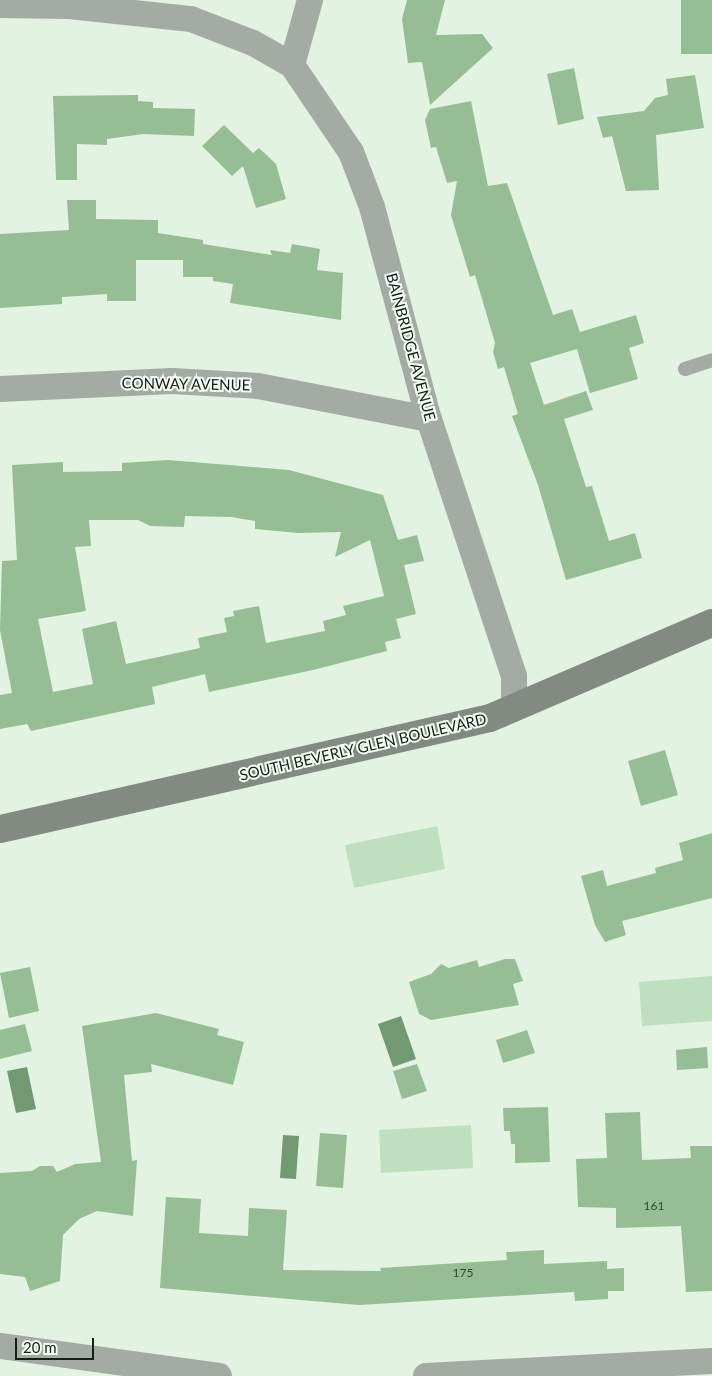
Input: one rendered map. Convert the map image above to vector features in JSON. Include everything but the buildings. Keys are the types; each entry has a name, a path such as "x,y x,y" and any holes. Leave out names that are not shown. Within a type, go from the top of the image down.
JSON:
{"main road":[{"name":"SOUTH BEVERLY GLEN BOULEVARD","path":"0,829 490,718 712,623"}],"street":[{"path":"0,5 69,6 191,20 254,43 292,66 310,0"},
{"name":"BAINBRIDGE AVENUE","path":"292,66 351,152 362,180 400,301 429,419 514,676 514,708"},
{"name":"CONWAY AVENUE","path":"0,389 172,380 258,386 429,419"},
{"path":"0,1346 219,1376"},
{"path":"426,1376 712,1361"}],"lane":[{"path":"685,369 712,360"}],"shaded area":[{"path":"437,826 445,869 354,888 345,845"},
{"path":"712,976 712,1021 642,1026 639,982"},
{"path":"401,1016 416,1059 393,1067 378,1024"},
{"path":"27,1067 36,1109 16,1113 7,1071"},
{"path":"471,1125 473,1168 381,1173 379,1130"},
{"path":"283,1135 299,1136 296,1179 280,1178"}]}
